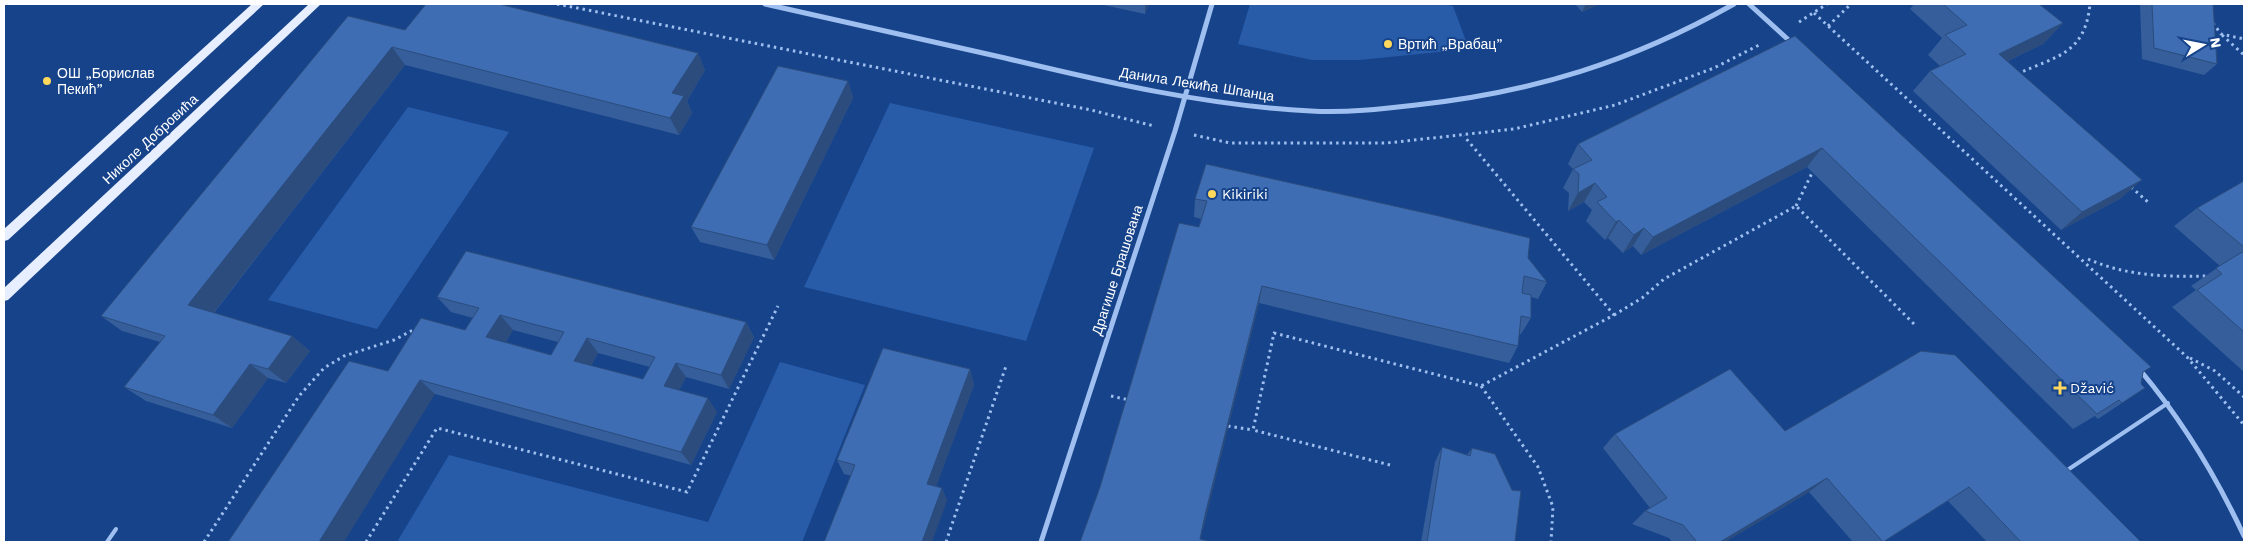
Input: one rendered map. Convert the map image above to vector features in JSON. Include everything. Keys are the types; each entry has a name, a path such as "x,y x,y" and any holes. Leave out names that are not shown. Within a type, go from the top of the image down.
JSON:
{"main road":[{"name":"Николе Добровића","path":"4,236 259,4"},
{"name":"Николе Добровића","path":"4,296 316,4"}],"street":[{"name":"Данила Лекића Шпанца","path":"765,4 1139,89 1263,107 1339,111 1426,105 1488,97 1564,79 1627,58 1687,32 1734,4"},
{"name":"Драгише Брашована","path":"1041,542 1175,130 1212,4"},
{"path":"1749,4 1796,46"},
{"path":"2137,367 2168,403 2213,473 2244,536"}],"lane":[{"path":"2070,479 2063,472 2168,403"},
{"path":"107,542 116,529"}],"path":[{"path":"1827,4 1814,13 2187,357 2244,425"},
{"path":"1828,26 1851,4"},
{"path":"2016,74 2057,55 2079,41 2088,17 2090,4"},
{"path":"2211,18 2221,34 2244,55"},
{"path":"2221,34 2244,39"},
{"path":"1464,136 1614,315"},
{"path":"1481,386 1614,315 1642,298 1664,279 1796,206 1812,173"},
{"path":"2126,183 2148,202"},
{"path":"1796,206 1915,326"},
{"path":"2088,258 2102,266 2123,272 2166,277 2208,276"},
{"path":"366,542 437,428 687,492 778,306"},
{"path":"204,542 299,396 324,368 344,356 394,340 422,326"},
{"path":"1252,430 1274,333 1481,386 1538,466 1552,507 1551,542"},
{"path":"2187,357 2215,371 2244,397"},
{"path":"946,542 1006,366"},
{"path":"1228,426 1252,430 1390,465"}],"shaded area":[{"path":"1250,4 1443,4 1453,6 1469,49 1359,60 1312,60 1238,44"},
{"path":"890,103 1094,148 1026,341 804,287"},
{"path":"408,107 509,132 377,329 268,300"},
{"path":"780,362 865,385 802,542 397,542 449,455 708,522"}],"building":[{"path":"426,4 499,4 698,53 672,93 684,96 670,118 392,47 188,305 292,336 268,369 250,364 213,415 124,387 165,336 101,316 348,16 405,30"},
{"path":"1943,4 2039,4 2063,23 1999,54 2142,180 2082,212 1930,71 1966,54 1945,35 1967,25"},
{"path":"2152,4 2213,4 2217,64 2154,48"},
{"path":"1795,36 2151,367 2143,372 2141,384 2145,388 2122,403 2119,400 2097,414 1822,148 1653,237 1644,228 1634,235 1619,220 1616,222 1597,202 1607,197 1595,183 1578,193 1579,174 1573,169 1592,160 1578,144"},
{"path":"778,66 848,81 767,245 691,227"},
{"path":"1206,164 1530,238 1528,258 1547,282 1524,276 1522,293 1531,295 1531,318 1521,316 1518,346 1262,286 1200,539 1212,542 1080,542 1100,487 1179,223 1199,227 1207,201 1195,199"},
{"path":"2244,181 2244,247 2197,208"},
{"path":"466,251 746,322 721,375 676,363 664,386 708,398 681,452 420,380 319,542 228,542 349,361 388,371 421,318 465,330 479,308 437,297","holes":["500,315 529,323 564,332 551,355 486,337","587,338 655,357 643,379 574,361"]},
{"path":"2244,251 2244,332 2197,290 2222,274 2216,268"},
{"path":"883,348 970,369 927,484 942,488 922,542 824,542 855,465 837,460"},
{"path":"1921,351 1955,355 2141,542 2021,542 1969,487 1883,542 1827,478 1720,542 1697,542 1683,525 1645,511 1667,498 1615,434 1730,369 1785,431"},
{"path":"1442,447 1470,456 1472,448 1495,454 1512,490 1521,491 1515,542 1427,542"}],"place":[{"name":"Вртић „Врабац”","path":"1388,44"},
{"name":"ОШ „Борислав Пекић”","path":"47,81"},
{"name":"Kikiriki","path":"1212,194"},
{"name":"Džavić","path":"2060,388"}]}
